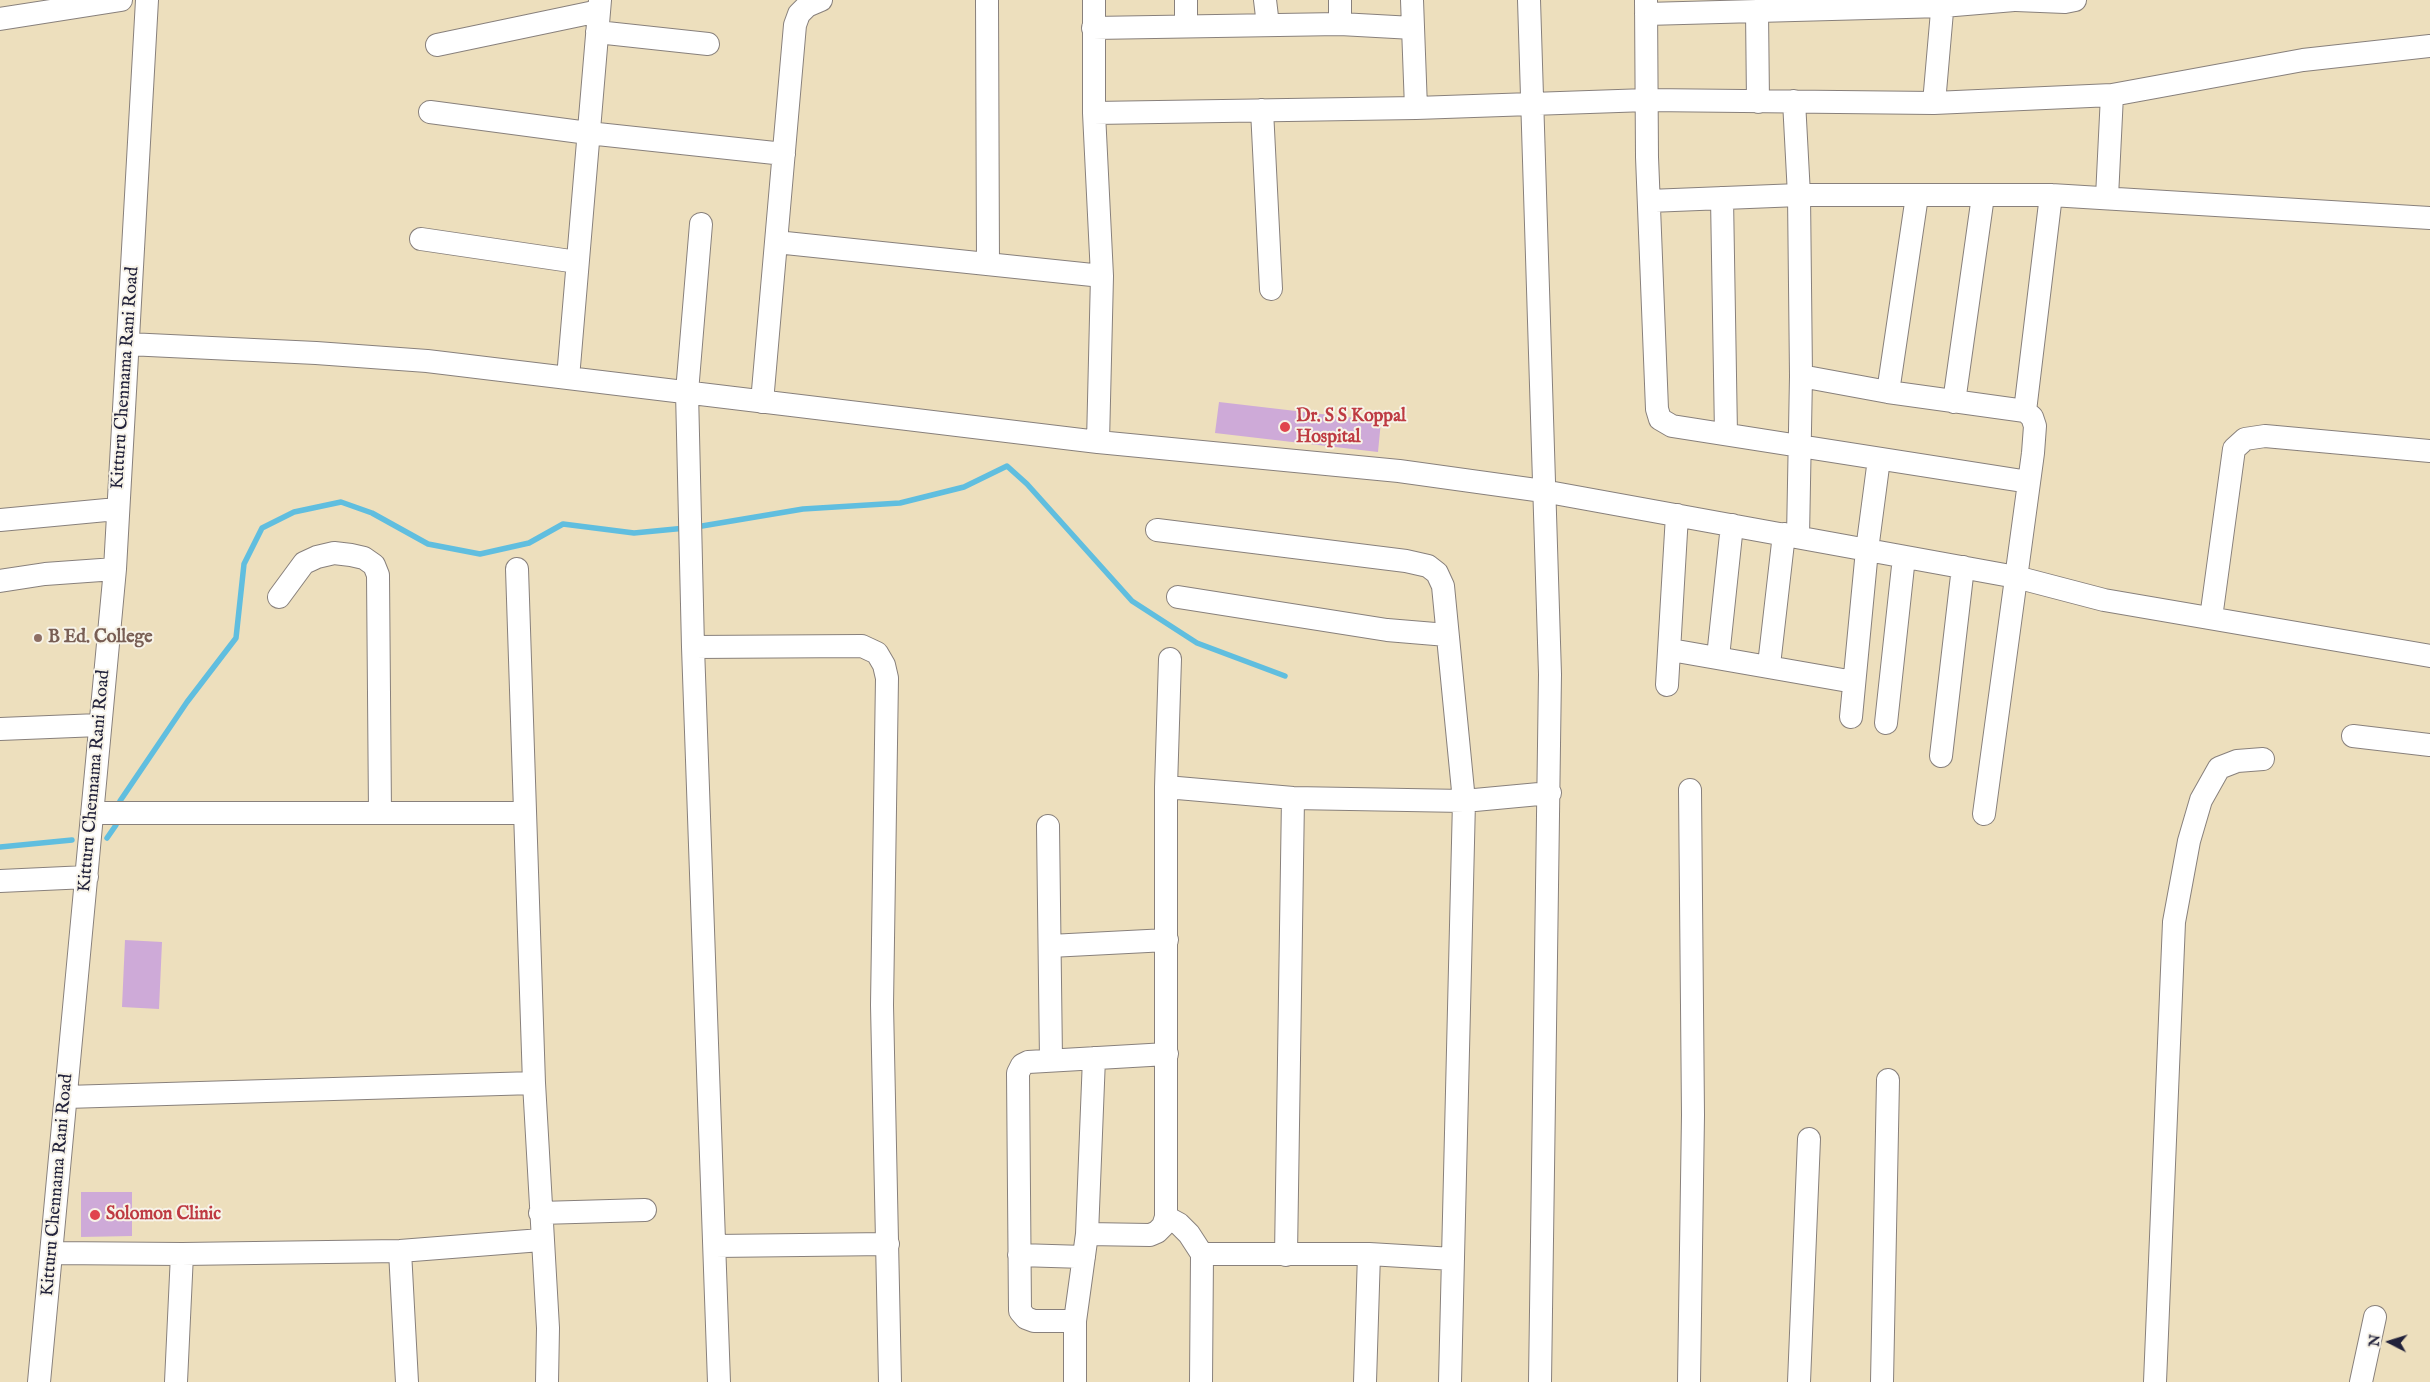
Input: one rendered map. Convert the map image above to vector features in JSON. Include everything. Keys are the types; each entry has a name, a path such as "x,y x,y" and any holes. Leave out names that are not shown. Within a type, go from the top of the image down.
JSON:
{"street":[{"path":"0,19 121,0"},
{"name":"Kitturu Chennama Rani Road","path":"39,1382 115,569 148,0"},
{"path":"762,402 795,25 799,14 807,6 820,0"},
{"path":"987,0 988,264"},
{"path":"1094,0 1094,112 1102,276 1098,442"},
{"path":"1186,0 1186,26"},
{"path":"1265,0 1268,25"},
{"path":"1340,0 1340,24"},
{"path":"1412,0 1416,108"},
{"path":"1530,0 1543,490 1550,674 1550,793 1540,1382"},
{"path":"2029,482 1672,426 1660,419 1657,409 1649,201 1646,7 1757,11 2015,0 2065,2 2076,0"},
{"path":"1934,103 1943,3"},
{"path":"1757,11 1758,102"},
{"path":"568,378 599,14"},
{"path":"437,46 599,14 708,44"},
{"path":"1093,28 1340,24 1413,28"},
{"path":"1094,112 1416,108 1647,100 1934,103 2112,95 2303,60 2430,46"},
{"path":"2107,197 2112,95"},
{"path":"1769,666 1791,536 1800,447 1799,194 1794,101"},
{"path":"1262,110 1270,289"},
{"path":"430,112 588,133 784,154"},
{"path":"1649,201 1799,194 1917,196 2051,195 2430,218"},
{"path":"2025,411 2051,195"},
{"path":"1888,392 1917,196"},
{"path":"1954,402 1984,196"},
{"path":"1722,198 1726,434"},
{"path":"700,224 687,392 691,565 716,1246 719,1382"},
{"path":"421,239 577,262"},
{"path":"776,242 1102,276"},
{"path":"128,344 316,353 427,361 1098,442 1399,471 1543,490 2016,577 2104,600 2430,656"},
{"path":"1801,376 1888,392 2025,411 2032,417 2036,426 1984,814"},
{"path":"2211,618 2234,449 2245,439 2264,436 2430,451"},
{"path":"1851,717 1867,550 1879,459"},
{"path":"0,520 118,509"},
{"path":"1668,685 1677,515"},
{"path":"1718,657 1732,525"},
{"path":"1157,530 1406,561 1428,566 1437,573 1443,586 1464,801 1450,1382"},
{"path":"279,597 304,563 316,557 334,554 351,555 364,558 374,565 378,575 380,813"},
{"path":"1886,724 1904,557"},
{"path":"1941,756 1963,567"},
{"path":"0,581 45,574 115,569"},
{"path":"517,569 534,1083 541,1240 548,1328 547,1382"},
{"path":"1178,597 1387,630 1447,635"},
{"path":"694,647 862,646 877,653 884,665 887,678 882,1005 890,1382"},
{"path":"1670,650 1854,682"},
{"path":"1087,1234 1150,1235 1164,1226 1166,1217 1166,787 1170,659"},
{"path":"0,729 99,725"},
{"path":"2352,736 2430,745"},
{"path":"2155,1382 2174,922 2189,841 2201,800 2219,768 2237,761 2263,759"},
{"path":"1166,787 1293,798 1464,801 1550,793"},
{"path":"1689,1382 1693,1115 1690,790"},
{"path":"1286,1255 1293,798"},
{"path":"93,814 525,813"},
{"path":"1048,826 1051,1060"},
{"path":"0,882 87,877"},
{"path":"1050,946 1167,940"},
{"path":"1075,1321 1034,1321 1026,1318 1020,1311 1018,1073 1022,1065 1028,1062 1167,1054"},
{"path":"1075,1382 1075,1321 1087,1234 1094,1058"},
{"path":"1882,1382 1888,1080"},
{"path":"66,1097 534,1083"},
{"path":"1798,1382 1809,1138"},
{"path":"540,1213 644,1210"},
{"path":"1166,1217 1179,1224 1197,1244 1202,1254 1201,1382"},
{"path":"51,1253 182,1254 400,1251 541,1240"},
{"path":"716,1246 888,1244"},
{"path":"400,1251 407,1382"},
{"path":"176,1382 182,1254"},
{"path":"1202,1254 1369,1254 1453,1259"},
{"path":"1365,1382 1369,1254"},
{"path":"1019,1255 1084,1257"},
{"path":"2361,1382 2375,1317"}],"building":[{"path":"1219,402 1381,421 1378,452 1215,433"},
{"path":"125,940 162,942 159,1009 122,1007"},
{"path":"81,1192 132,1192 132,1236 81,1237"}],"waterway":[{"path":"696,527 803,509 900,503 964,487 1007,466 1027,484 1132,601 1197,643 1285,676"},
{"path":"120,801 187,702 236,638 244,564 262,528 294,512 341,502 372,513 428,544 480,554 529,543 563,524 634,533 686,528"},
{"path":"107,838 116,825"},
{"path":"0,847 72,840"}],"place":[{"name":"Dr. S S Koppal Hospital","path":"1285,427"},
{"name":"B Ed. College","path":"38,638"},
{"name":"Solomon Clinic","path":"95,1215"}]}
